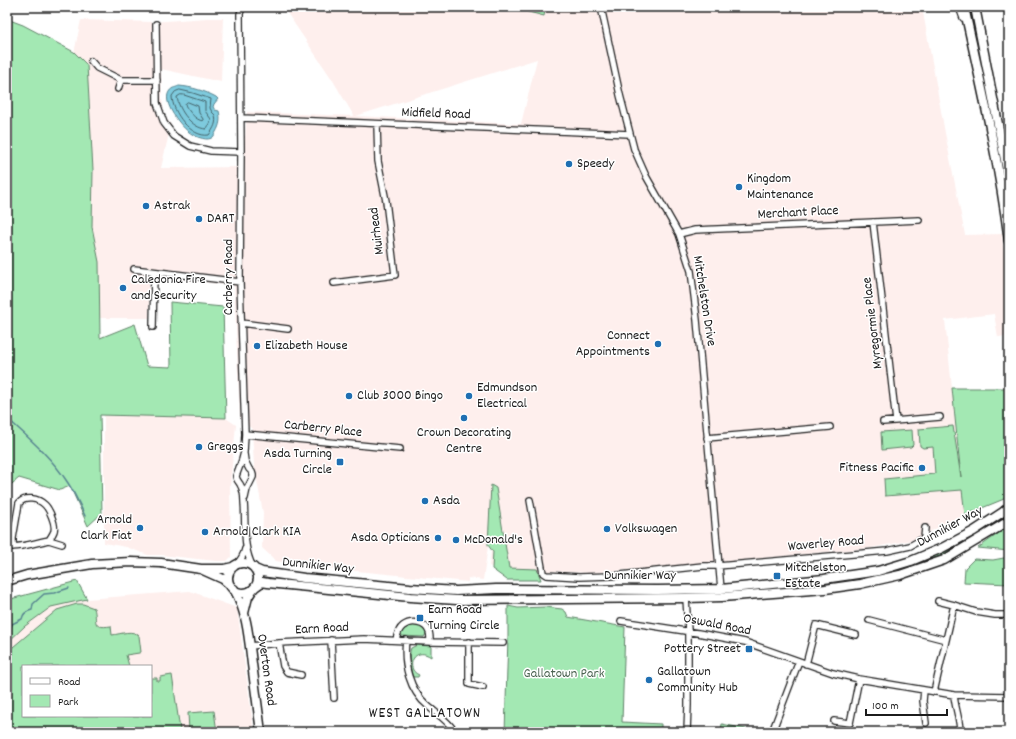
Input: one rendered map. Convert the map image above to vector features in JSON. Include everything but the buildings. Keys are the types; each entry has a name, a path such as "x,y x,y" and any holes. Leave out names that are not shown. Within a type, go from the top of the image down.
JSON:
{"main road":[{"path":"964,7 994,145 1009,240"},
{"path":"974,7 1009,180"},
{"name":"Dunnikier Way","path":"254,568 262,572 277,575 456,591 496,589 721,589 824,579 878,570 911,561 942,548 974,531 1004,512 1009,507"},
{"name":"Dunnikier Way","path":"254,588 262,582 268,582 457,600 722,597 825,589 853,585 900,575 944,560 1009,520"},
{"path":"7,581 27,574 92,564 131,562 161,563 201,569 224,569 244,563 249,564 254,568 258,582 254,588 245,593 237,592 223,579 201,569"},
{"path":"232,587 229,576 230,571 234,566"},
{"name":"Overton Road","path":"232,587 238,596 244,613 250,646 261,732"},
{"name":"Overton Road","path":"244,613 248,597 254,588"},
{"path":"721,589 723,592 728,593 756,594"},
{"path":"657,590 682,593 686,598"}],"street":[{"name":"Carberry Road","path":"234,566 240,561 244,553 245,544 243,494 236,476 244,452 245,434 240,282 240,14 242,7"},
{"name":"Mitchelston Drive","path":"601,7 620,95 634,150 646,176 679,234 690,270 697,320 721,589"},
{"path":"959,7 972,41"},
{"path":"156,24 157,103 164,123 174,136 190,146 211,152 241,152"},
{"path":"91,62 98,68 120,80 157,80"},
{"path":"118,89 120,80"},
{"name":"Midfield Road","path":"241,118 630,134"},
{"name":"Muirhead","path":"334,283 395,276 386,201 378,160 377,124"},
{"name":"Merchant Place","path":"679,234 695,230 919,220"},
{"name":"Myregormie Place","path":"873,222 896,421"},
{"path":"134,269 240,282"},
{"path":"153,327 154,272"},
{"path":"241,322 288,330"},
{"path":"883,422 940,417"},
{"path":"707,438 830,427"},
{"name":"Carberry Place","path":"245,434 400,449"},
{"name":"Carberry Road","path":"244,452 249,469 253,475 245,494 244,502"},
{"path":"238,470 242,467 249,469"},
{"path":"240,483 245,484 250,482"},
{"path":"49,540 54,532 55,526 46,506 31,498 22,499 19,503 10,547 49,540 62,544"},
{"path":"530,500 543,573 546,575 579,577 611,576 703,566 718,566"},
{"name":"Waverley Road","path":"718,566 887,551 910,546 924,538 925,528"},
{"name":"Carberry Road","path":"245,544 249,560 254,568"},
{"path":"686,598 688,631 687,732"},
{"path":"938,601 976,612 995,615 1009,615"},
{"path":"934,692 954,605"},
{"path":"869,620 946,640"},
{"name":"Oswald Road","path":"621,621 688,631 745,642 833,673 858,679 954,695 1009,696"},
{"path":"396,640 399,630 404,625 410,622 415,622 424,625 430,632 430,642"},
{"path":"806,664 816,625 856,635"},
{"name":"Earn Road","path":"250,646 279,643 364,639 503,643"},
{"path":"331,640 334,698"},
{"path":"406,640 408,674 416,694 427,706 446,720 455,732"},
{"path":"469,642 469,684 483,687"},
{"path":"279,643 283,666 288,672 301,675"},
{"path":"772,732 799,661"},
{"path":"834,721 850,723 858,679"},
{"path":"924,690 923,701 926,723"},
{"path":"954,695 960,724 960,732"}],"shaded area":[{"path":"283,7 922,7 965,235 1002,234 1009,299 1009,336 998,337 994,314 945,320 965,515 912,540 870,548 589,573 551,571 534,573 503,572 489,566 491,549 488,546 483,580 468,578 468,582 306,566 276,561 262,548 263,513 254,465 252,429 240,418 234,286 149,275 149,318 99,318 99,262 92,227 93,170 87,66 74,53 81,20 152,22 223,18 221,82 161,69 162,100 165,116 171,125 161,168 243,167 247,112 354,116 332,79","holes":["537,59 521,124 356,116"]},
{"path":"104,415 226,418 236,425 230,486 231,557 227,561 148,555 126,547 104,543"},
{"path":"190,591 237,608 254,732 7,732 7,643 25,626 51,607 87,599"}],"green space":[{"path":"509,7 546,7 544,16"},
{"path":"7,19 23,25 74,52 87,65 93,170 92,227 99,262 100,338 135,324 147,366 171,367 170,302 223,307 226,418 100,415 102,513 88,526 70,486 60,490 19,478 7,488"},
{"path":"952,388 1009,388 1009,486 1004,499 965,515 962,490 885,496 884,479 935,474 933,447 923,448 920,446 919,429 953,426 961,477"},
{"path":"912,430 913,445 911,447 882,450 881,432"},
{"path":"491,485 496,488 509,568 537,569 541,580 507,580 492,569 493,552 488,545"},
{"path":"1005,516 1007,519 955,550 911,568 858,582 804,587 803,585 875,575 937,554 984,530"},
{"path":"1009,526 1009,551 978,548"},
{"path":"1009,557 1009,584 964,582 965,568 974,559 993,560"},
{"path":"77,581 87,599 51,607 25,626 7,643 7,600"},
{"path":"386,588 496,593 496,595 468,596 427,594 385,591"},
{"path":"512,591 673,594 673,596 512,595"},
{"path":"77,604 83,604 94,608 97,625 104,627 111,626 112,635 127,632 136,634 139,636 141,652 126,655 129,665 22,665 22,717 152,717 152,678 157,678 157,681 160,681 160,677 172,675 181,732 7,732 7,652 57,610"},
{"name":"Gallatown Park","path":"508,606 518,608 545,607 562,609 566,612 568,617 625,627 622,722 661,724 661,732 505,732"},
{"path":"414,625 422,626 427,631 424,637 401,636 401,633 405,629"},
{"path":"417,645 431,646 431,657 425,654 420,654 413,659 412,668 419,675 418,677 413,677 410,666 410,655 411,648"},
{"path":"214,711 217,732 181,732 189,731 188,713"},
{"path":"722,724 760,732 728,732 721,730"}],"water":[{"path":"179,86 203,91 218,99 213,107 215,110 219,111 220,122 213,137 210,139 200,138 190,133 176,118 167,98 169,92 173,88"}],"waterway":[{"path":"7,418 55,465 71,487 85,516"},
{"path":"7,629 11,627 12,624 22,619 23,615 28,611 32,610 33,604 44,594 54,593 69,588"}],"place":[{"name":"Speedy","path":"569,164"},
{"name":"Kingdom Maintenance","path":"739,187"},
{"name":"Astrak","path":"146,206"},
{"name":"DART","path":"199,219"},
{"name":"Caledonia Fire and Security","path":"123,288"},
{"name":"Connect Appointments","path":"658,344"},
{"name":"Elizabeth House","path":"257,346"},
{"name":"Club 3000 Bingo","path":"349,396"},
{"name":"Edmundson Electrical","path":"469,396"},
{"name":"Crown Decorating Centre","path":"464,418"},
{"name":"Greggs","path":"199,447"},
{"name":"Asda Turning Circle","path":"340,462"},
{"name":"Fitness Pacific","path":"922,468"},
{"name":"Asda","path":"425,501"},
{"name":"Arnold Clark Fiat","path":"140,528"},
{"name":"Volkswagen","path":"607,529"},
{"name":"Arnold Clark KIA","path":"205,532"},
{"name":"Asda Opticians","path":"438,538"},
{"name":"McDonald's","path":"456,540"},
{"name":"Mitchelston Estate","path":"777,576"},
{"name":"Earn Road Turning Circle","path":"420,618"},
{"name":"Pottery Street","path":"749,649"},
{"name":"Gallatown Community Hub","path":"649,680"}],"district":[{"name":"WEST GALLATOWN","path":"425,714"}]}
